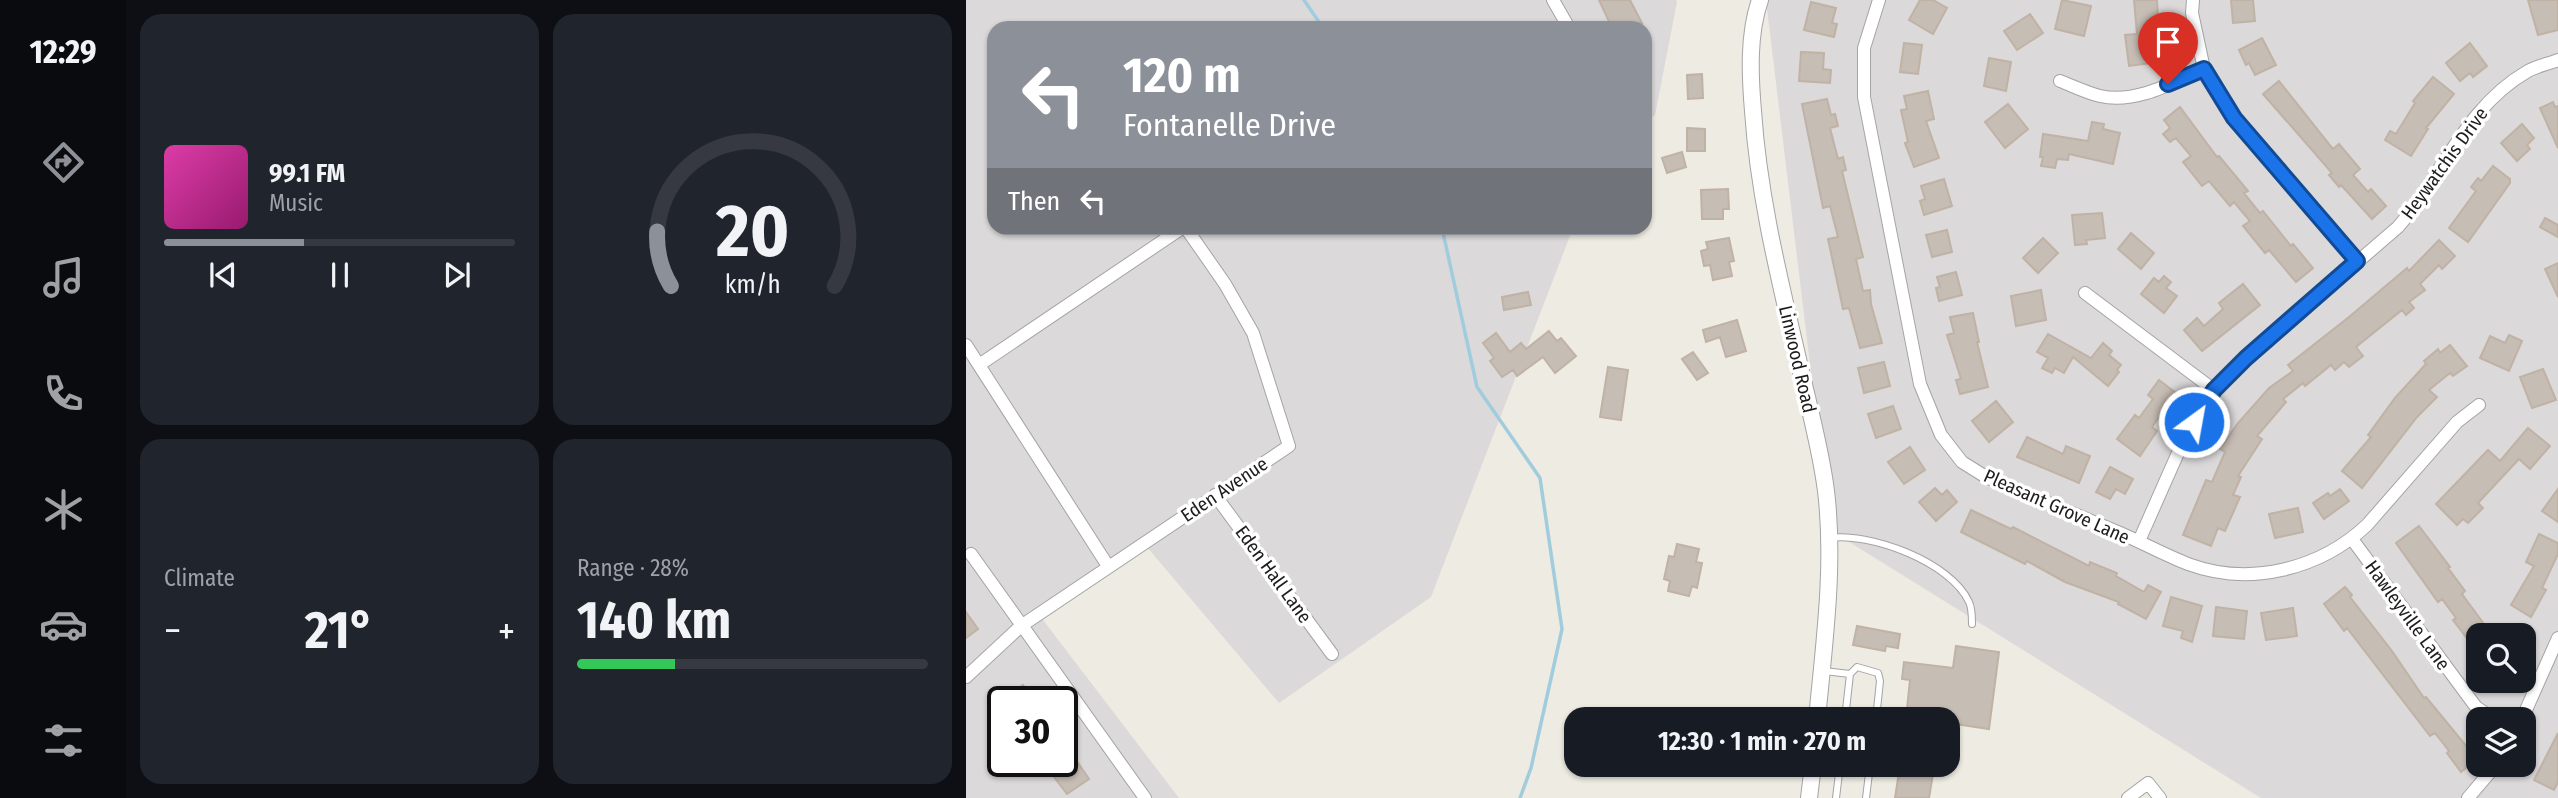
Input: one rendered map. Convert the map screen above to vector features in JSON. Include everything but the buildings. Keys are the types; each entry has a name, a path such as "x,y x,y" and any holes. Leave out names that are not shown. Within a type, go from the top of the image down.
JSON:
{"street":[{"path":"1553,0 1565,21"},
{"name":"Linwood Road","path":"1760,0 1756,12 1752,54 1751,89 1755,138 1766,219 1826,489 1829,538 1818,707"},
{"name":"Pleasant Grove Lane","path":"1879,0 1864,48 1864,97 1920,384 1935,425 1962,462 1986,477 2139,541 2189,565 2231,575 2264,573 2294,567 2329,554 2353,539 2456,422 2479,405"},
{"path":"2193,0 2192,13 2204,69 2234,118 2357,261"},
{"name":"Heywatchis Drive","path":"2139,541 2181,446 2214,390 2246,358 2384,239 2410,213 2457,139 2478,112 2502,89 2529,70 2558,60"},
{"path":"2060,81 2100,96 2116,98 2150,92 2204,69"},
{"name":"Eden Avenue","path":"979,365 1174,235"},
{"name":"Eden Avenue","path":"966,677 1021,626 1289,446 1253,333 1225,284 1189,235"},
{"path":"2085,293 2214,390"},
{"path":"966,345 1108,566"},
{"name":"Eden Hall Lane","path":"1215,495 1332,654"},
{"name":"Hawleyville Lane","path":"2353,539 2476,707"},
{"path":"971,554 1145,798"},
{"path":"2528,707 2558,638"},
{"path":"1810,798 1812,777"},
{"path":"2468,798 2486,777"},
{"path":"2128,798 2148,783 2160,798"}],"lane":[{"path":"1829,538 1859,537 1932,565 1949,578 1965,596 1970,604 1972,624"},
{"path":"1846,707 1850,674 1857,667 1878,673 1880,681 1877,707"},
{"path":"1822,671 1850,674"},
{"path":"1836,798 1839,777"},
{"path":"1866,798 1869,777"}],"shaded area":[{"path":"966,0 1676,0 1655,115 1652,117 1652,21 987,21 987,235 1570,235 1431,597 1279,703 1147,547 1043,620 1179,798 966,798"},
{"path":"1766,0 2558,0 2558,798 2261,798 1830,530"}],"waterway":[{"path":"1304,0 1318,21"},
{"path":"1444,235 1477,387 1540,478 1562,629 1531,768 1520,798"}],"route":[{"path":"2168,84 2204,69 2234,118 2357,261 2246,358 2214,390 2194,422"}]}
